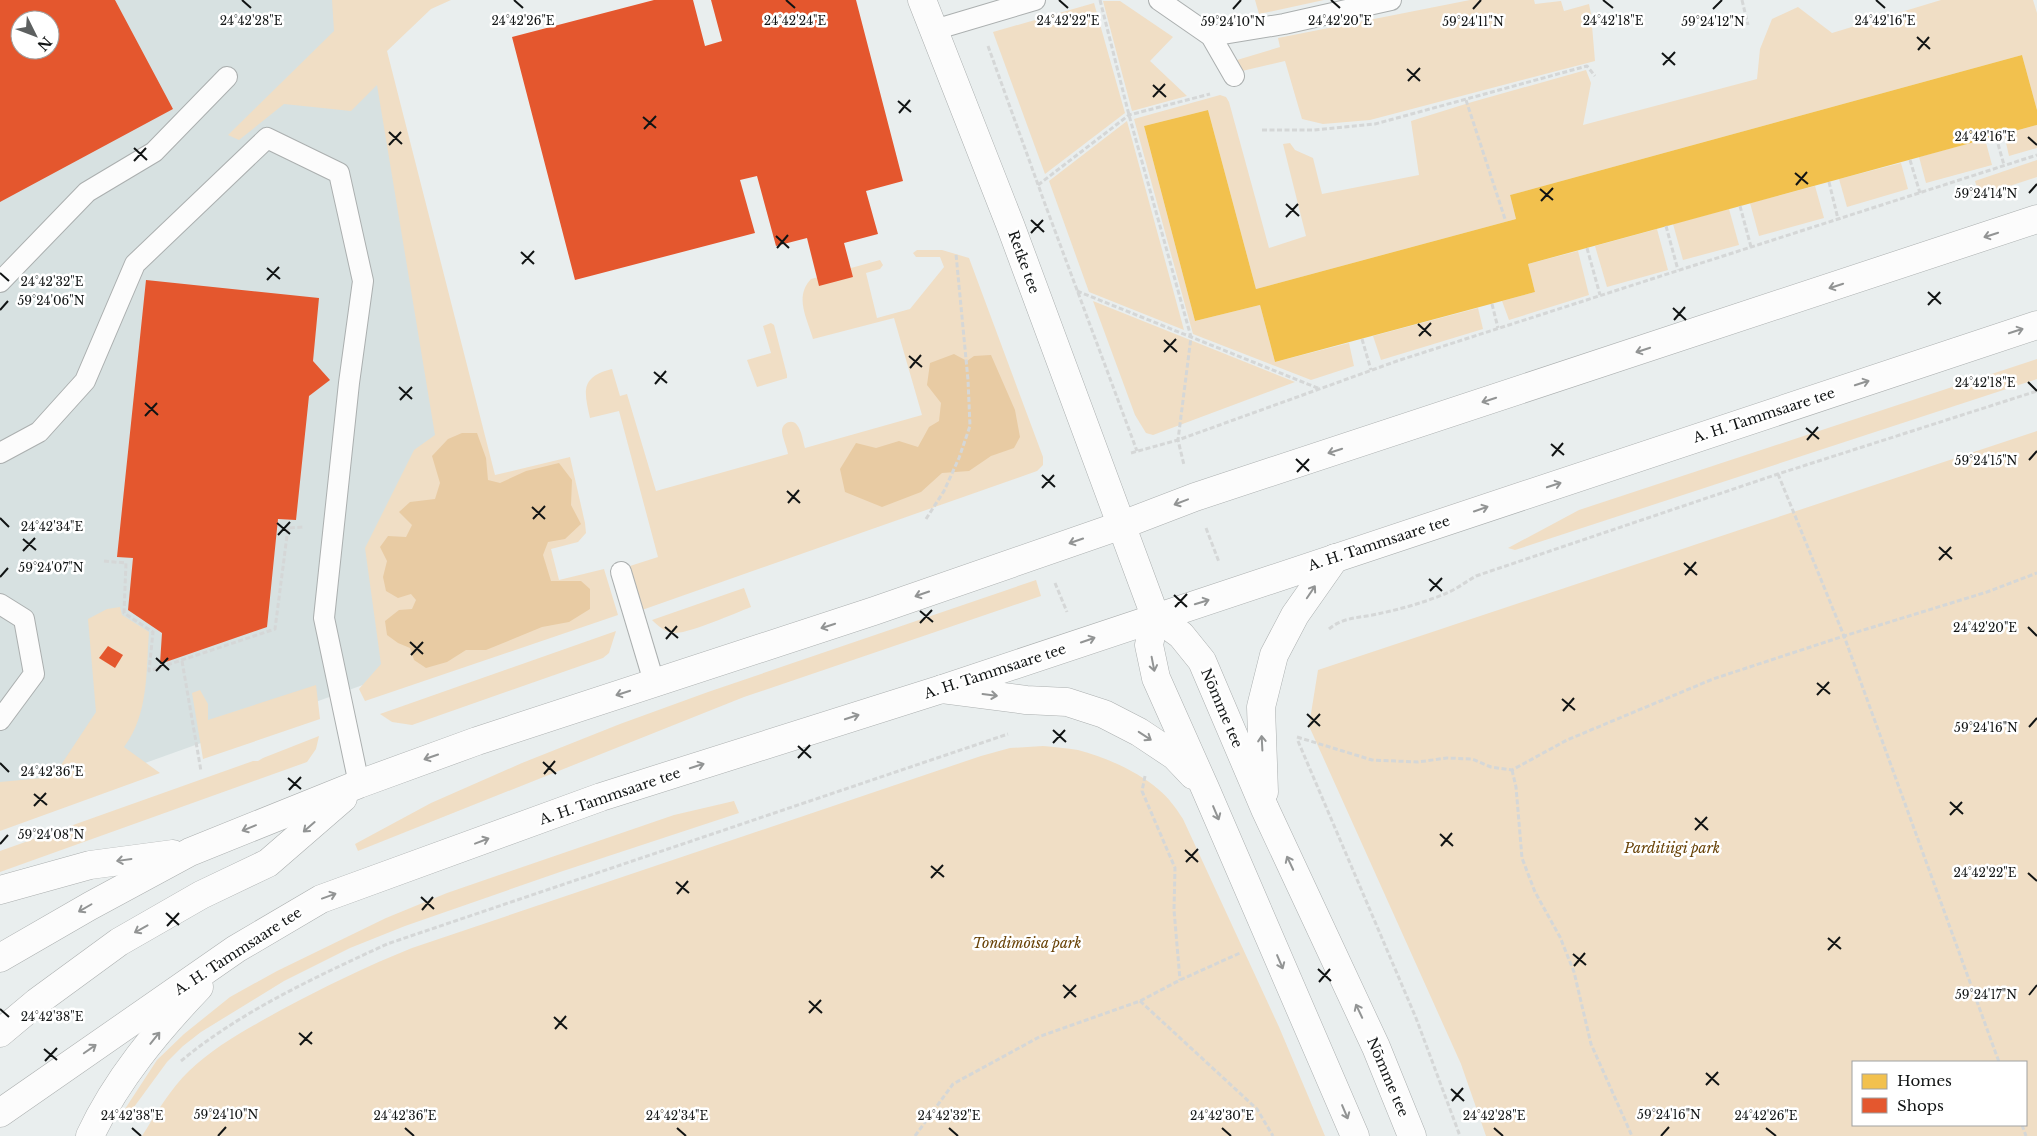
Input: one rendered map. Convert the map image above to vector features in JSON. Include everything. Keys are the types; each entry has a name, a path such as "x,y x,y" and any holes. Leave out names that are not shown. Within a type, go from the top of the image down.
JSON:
{"main road":[{"name":"Retke tee","path":"922,0 1009,221 1155,616"},
{"path":"0,958 90,906 190,852 359,784 477,741 874,611 1214,491 2037,220"},
{"name":"A. H. Tammsaare tee","path":"0,1113 236,949 321,899 601,797 942,689 1155,616 2037,325"},
{"path":"1265,809 1261,707 1274,655 1295,615 1335,558"},
{"path":"1155,616 1149,646 1156,678 1355,1136"},
{"name":"Nõmme tee","path":"1155,616 1181,635 1202,661 1265,809 1376,1047 1412,1136"},
{"path":"942,689 1026,700 1068,702 1104,714 1139,732 1175,756 1205,788"},
{"path":"0,1033 37,1002 119,942 201,896 268,862 359,784"},
{"path":"0,890 90,865 190,852"},
{"path":"90,1136 126,1073 180,1007 236,949"},
{"path":"0,1094 50,1077"}],"lane":[{"path":"934,30 1036,0"},
{"path":"1159,0 1211,36 1234,76"},
{"path":"1211,36 1284,24 1391,0"},
{"path":"0,282 87,192 154,152 227,77"},
{"path":"0,453 38,432 85,381 135,264 267,138 339,173 363,281 349,383 324,618 359,784"},
{"path":"621,572 654,682"},
{"path":"0,604 24,619 34,674 0,720"}],"path":[{"path":"1100,0 1129,115 1190,337 1178,440 1183,463"},
{"path":"1742,0 1748,25"},
{"path":"986,40 1137,451 1178,440 1371,370 1498,328 2037,155"},
{"path":"1262,130 1314,130 1376,124 1587,66 1595,76"},
{"path":"1038,185 1129,115 1212,93"},
{"path":"1466,100 1506,219"},
{"path":"1996,137 2004,165"},
{"path":"1910,160 1920,192"},
{"path":"1828,182 1838,219"},
{"path":"1740,206 1751,247"},
{"path":"1666,226 1678,270"},
{"path":"1587,248 1600,295"},
{"path":"926,519 944,491 959,458 970,426 968,380 956,254"},
{"path":"1077,291 1320,389"},
{"path":"1492,304 1498,328"},
{"path":"1362,339 1371,370"},
{"path":"1323,634 1336,623 1427,600 1449,592 1476,576 1778,474 2037,391"},
{"path":"1778,474 1844,636 1999,1061"},
{"path":"104,560 126,562 124,613 153,632 149,671 276,629 288,528 334,525"},
{"path":"1212,544 1217,558"},
{"path":"1296,737 1372,760 1418,762 1447,758 1472,759 1491,767 1512,770 1567,740 1713,679 1987,592 2037,573"},
{"path":"182,661 201,771"},
{"path":"1296,730 1296,737 1416,1018 1460,1136"},
{"path":"179,1063 201,1045 260,1008 321,974 387,944 1009,733"},
{"path":"1512,770 1516,787 1522,858 1535,892 1560,937 1574,972 1591,1044 1632,1136"},
{"path":"1145,774 1142,791 1175,868 1174,910 1180,980"},
{"path":"915,1136 953,1084 1041,1036 1140,1001 1243,951"},
{"path":"1140,1001 1257,1109 1272,1136"}],"shaded area":[{"path":"0,0 360,0 522,628 0,815"},
{"path":"954,354 967,361 974,356 991,355 1015,410 1020,437 1014,448 991,456 969,471 942,473 921,492 882,507 845,492 840,469 856,443 876,448 899,441 918,447 929,427 939,421 941,403 927,385 930,363"},
{"path":"462,433 477,433 486,458 488,480 500,483 526,471 559,463 572,480 571,505 581,524 565,539 548,542 543,555 551,581 581,581 590,589 590,609 569,622 542,627 486,650 466,650 447,662 426,668 414,660 410,648 398,643 387,635 385,621 399,610 412,609 416,600 411,594 398,598 386,591 383,577 387,561 380,547 388,536 406,537 412,525 399,512 410,502 435,499 440,483 432,456 448,439"}],"green space":[{"path":"332,0 451,0 431,9 387,51 495,475 570,457 586,533 578,542 551,549 559,580 604,569 618,615 365,701 359,689 381,664 365,548 414,450 435,435 377,85 351,111 284,104 239,140 228,135 334,31"},
{"path":"1255,0 1324,0 1259,14"},
{"path":"1470,0 1534,0 1535,4 1561,1 1564,11 1589,4 1595,61 1370,120 1323,124 1302,119 1285,61 1242,71 1237,60 1280,47 1278,38"},
{"path":"1941,0 2033,0 2037,13 2037,110 2022,55 1510,195 1516,219 1256,289 1208,110 1144,126 1195,321 1260,305 1275,362 1349,343 1354,366 1311,380 1193,334 1134,119 1220,95 1226,97 1229,102 1269,248 1306,236 1283,144 1290,143 1295,150 1313,158 1322,194 1419,175 1411,121 1586,70 1591,83 1583,125 1757,79 1760,49 1772,19 1798,7 1832,33"},
{"path":"1103,1 1120,1 1173,37 1150,61 1187,96 1132,111"},
{"path":"1094,3 1125,113 1045,174 993,32"},
{"path":"1127,121 1184,330 1089,292 1049,181"},
{"path":"2037,125 2037,148 2009,156 2004,134"},
{"path":"1985,139 1992,165 1926,183 1919,157"},
{"path":"2037,160 2037,177 1979,196 1975,181"},
{"path":"1901,163 1908,189 1847,207 1839,179"},
{"path":"1815,186 1824,218 1759,236 1750,203"},
{"path":"1729,209 1739,245 1683,260 1673,224"},
{"path":"1657,229 1668,270 1607,287 1595,246"},
{"path":"917,250 942,250 969,258 1043,457 1043,465 1037,471 642,610 630,566 658,557 619,411 590,418 586,400 589,381 594,376 612,369 620,396 627,394 656,491 788,454 782,430 788,422 793,422 799,427 805,448 922,415 894,318 813,339 803,308 803,293 811,279 880,260 883,265 880,269 866,273 877,318 910,309 944,267 940,257 916,257 913,253"},
{"path":"1578,251 1589,295 1509,320 1502,301 1535,292 1528,264"},
{"path":"1093,301 1295,382 1153,435 1146,433 1135,415"},
{"path":"1478,308 1483,329 1381,360 1373,336"},
{"path":"771,323 774,325 787,378 757,387 747,360 771,353 763,326"},
{"path":"2037,359 2037,379 1515,550 1508,548 1579,510"},
{"name":"Parditiigi park","path":"2037,431 2037,1136 1486,1136 1461,1064 1309,726 1318,670"},
{"path":"1036,580 1041,596 744,697 358,851 355,844 431,803 522,763 620,724"},
{"path":"744,588 751,607 702,626 683,632 672,633 662,629 652,620"},
{"path":"120,607 122,615 149,632 145,692 142,706 138,721 124,747 160,773 0,831 0,782 53,777 96,712 88,619 107,609"},
{"path":"616,631 609,653 603,658 412,725 392,722 380,714"},
{"path":"316,685 320,719 203,759 192,693 200,690 208,704 208,720"},
{"path":"319,736 316,749 307,762 0,872 0,851 253,761 258,761"},
{"name":"Tondimõisa park","path":"1043,746 1078,750 1120,765 1150,782 1175,807 1183,819 1279,1027 1325,1136 142,1136 176,1086 189,1071 210,1053 281,1010 379,962 412,948 981,756 1010,748"},
{"path":"734,801 739,813 405,926 350,948 284,981 201,1032 183,1046 167,1062 126,1118 121,1115 157,1060 184,1034 230,997 277,971 386,918 447,893 674,815"}],"building: Homes":[{"path":"2022,55 2037,110 2037,125 1528,264 1535,292 1275,362 1260,305 1195,321 1144,126 1208,110 1256,289 1516,219 1510,195"}],"building: Shops":[{"path":"0,0 115,0 173,109 0,202"},
{"path":"654,0 693,0 705,46 722,41 711,0 856,0 903,181 866,191 878,234 844,243 853,277 819,286 807,238 776,246 757,176 740,180 755,233 575,280 512,37"},
{"path":"146,280 319,298 313,361 330,380 309,396 296,520 278,519 267,627 160,664 162,633 128,610 133,558 117,557"},
{"path":"108,646 123,655 115,668 99,658"}]}
